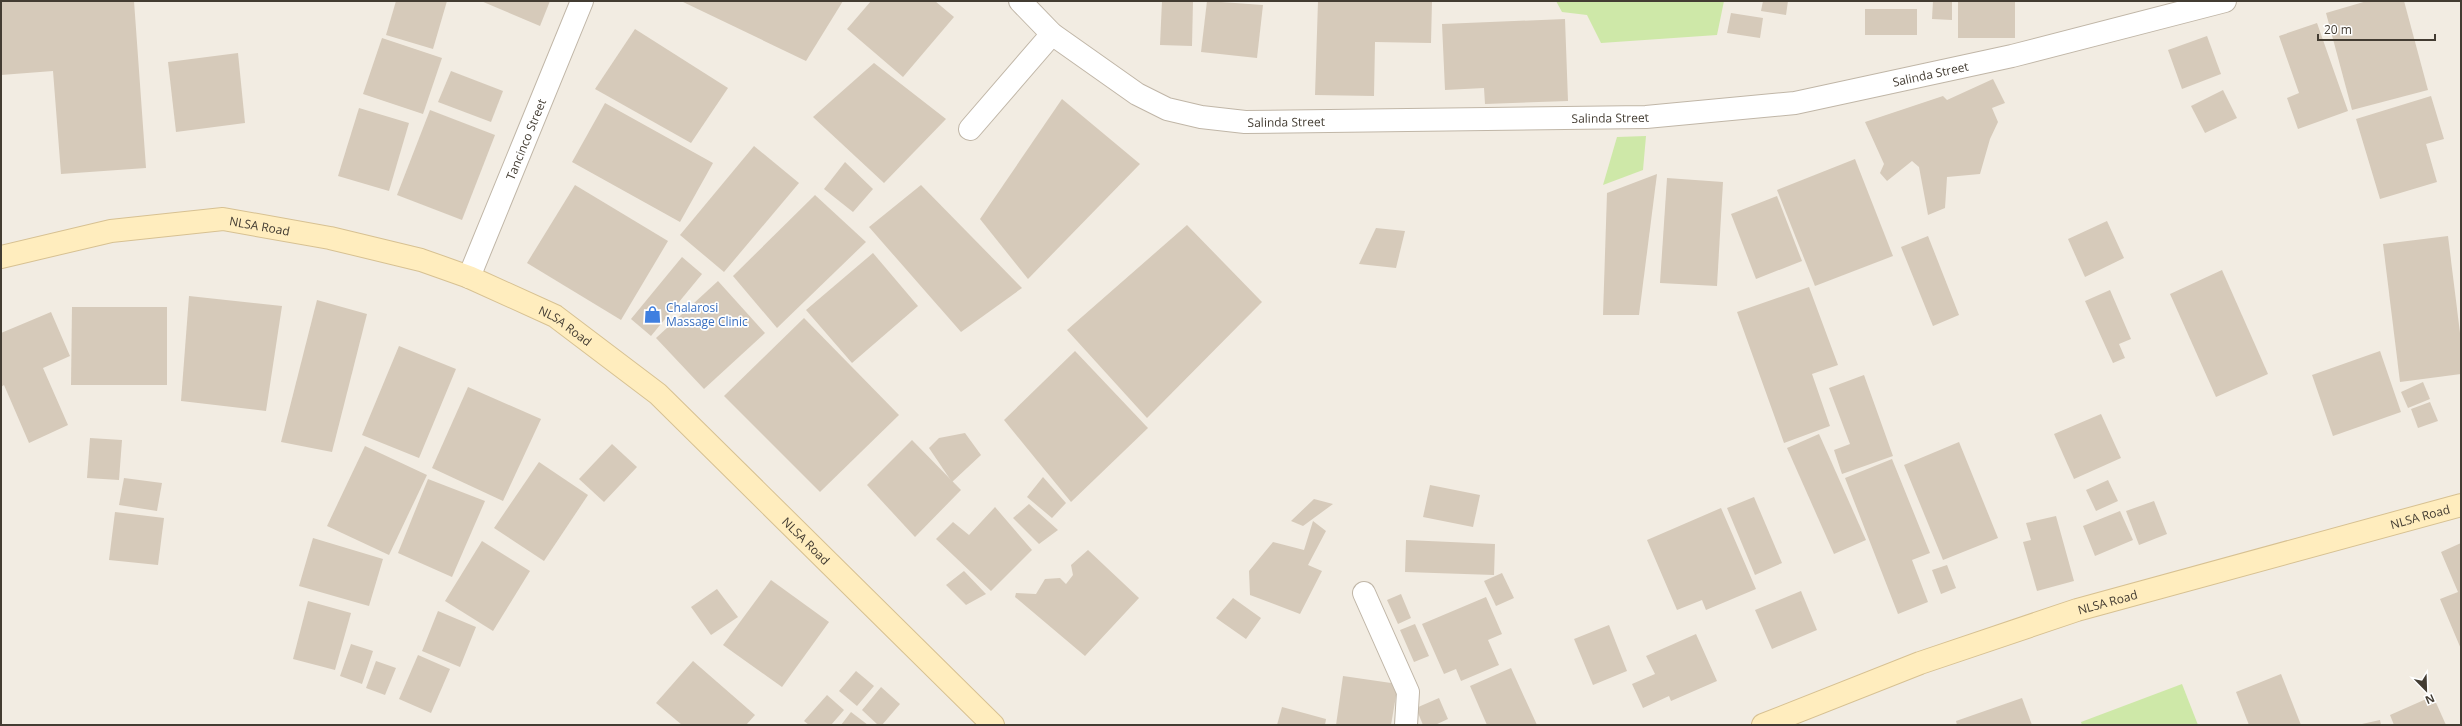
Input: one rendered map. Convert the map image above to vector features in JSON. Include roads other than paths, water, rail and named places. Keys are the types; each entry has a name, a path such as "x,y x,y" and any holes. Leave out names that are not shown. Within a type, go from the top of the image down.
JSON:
{"main road":[{"name":"NLSA Road","path":"1,257 111,231 223,219 386,250 470,276 555,316 658,394 993,725"},
{"name":"NLSA Road","path":"1774,723 1920,663 2077,610 2461,505"}],"street":[{"name":"Tancinco Street","path":"470,276 582,1"},
{"name":"Salinda Street","path":"1020,1 1052,34 1137,94 1167,109 1201,117 1245,122 1646,117 1795,103 2012,56 2225,1"},
{"path":"970,129 1052,34"},
{"path":"1364,592 1408,692 1406,725"}],"place":[{"name":"Chalarosi Massage Clinic","path":"653,314"}]}
